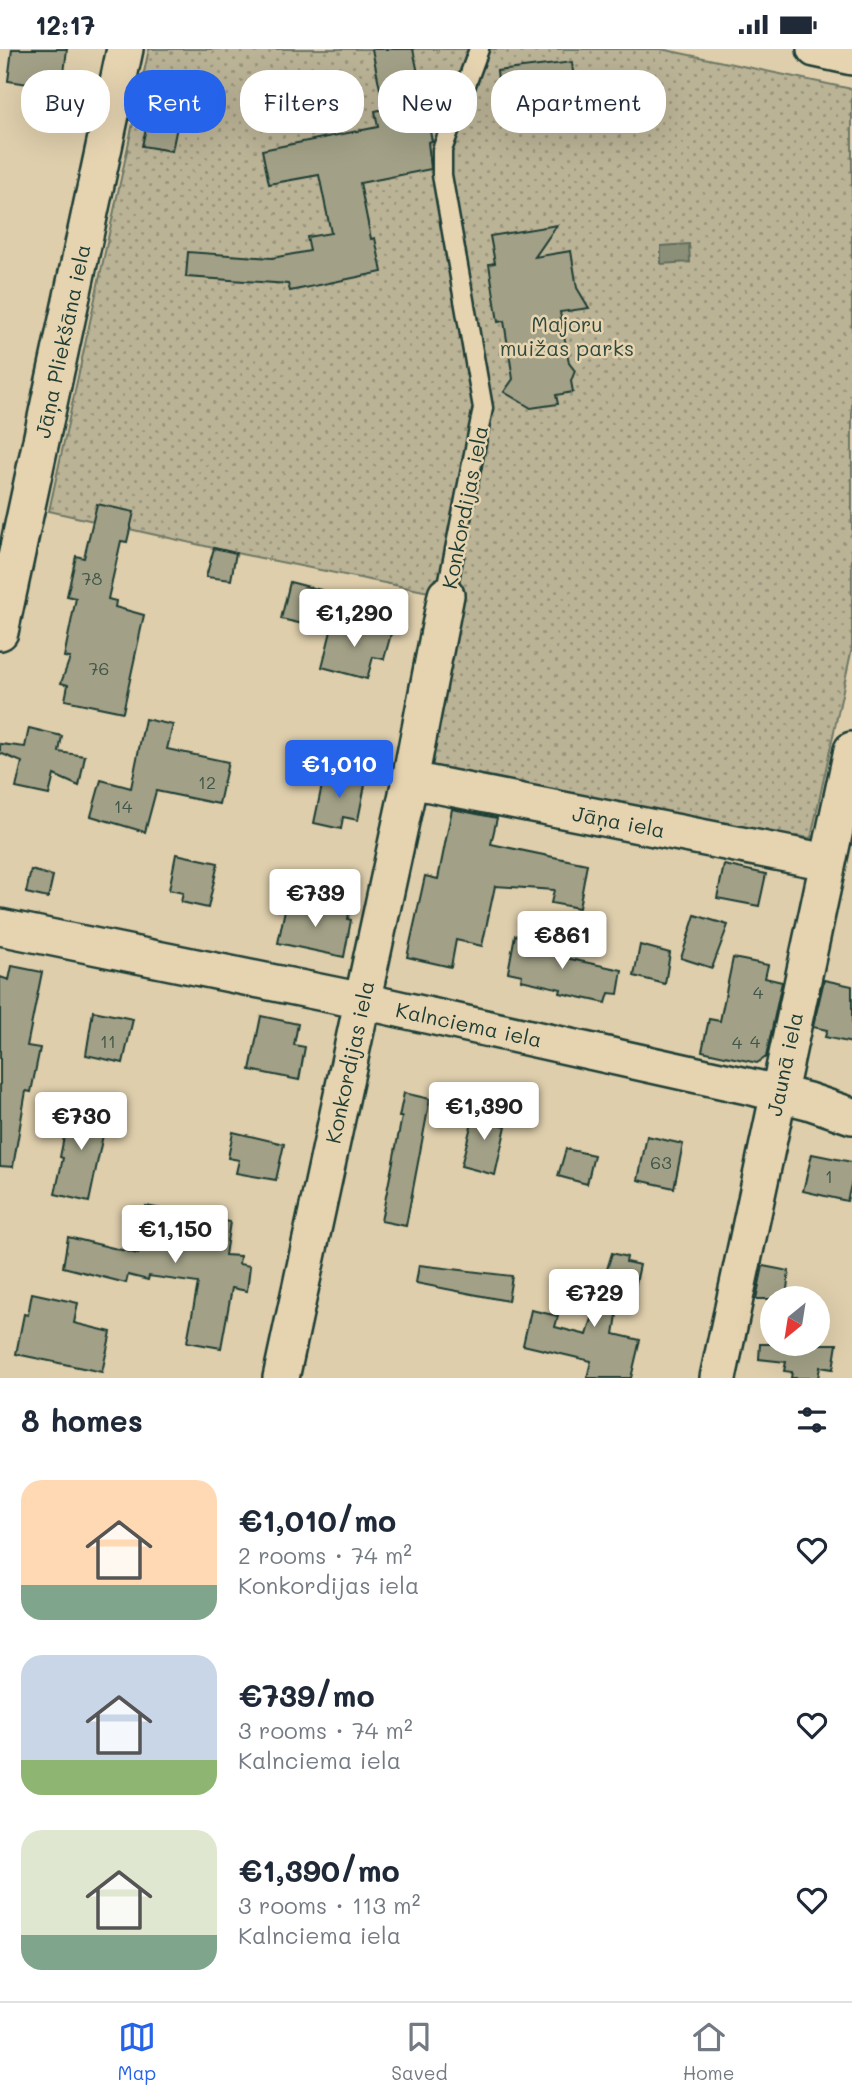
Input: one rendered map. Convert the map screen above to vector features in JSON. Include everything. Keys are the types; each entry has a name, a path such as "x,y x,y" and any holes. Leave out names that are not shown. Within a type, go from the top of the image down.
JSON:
{"street":[{"name":"Jāņa Pliekšāna iela","path":"0,632 125,49"},
{"path":"815,49 852,57"},
{"name":"Konkordijas iela","path":"281,1378 410,779 446,595"},
{"name":"Jaunā iela","path":"718,1378 852,750"},
{"name":"Jāņa iela","path":"410,779 827,862"},
{"name":"Kalnciema iela","path":"0,927 363,1001 778,1093 852,1116"}],"lane":[{"name":"Konkordijas iela","path":"446,595 483,408 442,175 442,150 479,49"}],"green space":[{"name":"Majoru muižas parks","path":"149,49 661,49 852,89 852,648 811,838 796,836 783,842 428,768 429,592 49,511 131,133 226,133 226,70 144,70"}],"shaded area":[{"path":"689,244 690,262 661,264 661,246"}],"building":[{"path":"12,49 67,49 64,70 21,70 21,83 8,81"},
{"path":"372,49 413,49 417,70 378,70 378,79"},
{"path":"572,62 573,70 505,70"},
{"path":"378,127 378,133 430,133 432,141 428,142 431,169 360,183 371,239 375,238 382,272 290,291 288,284 186,277 188,252 272,258 310,251 307,237 331,233 319,175 269,184 262,150 348,133 364,133 364,130"},
{"path":"145,133 176,133 172,151 142,146"},
{"path":"557,225 535,257 571,251 577,288 589,308 560,312 569,363 575,371 571,381 573,392 556,395 558,404 531,408 504,392 513,379 504,321 498,322 489,264 495,263 490,236"},
{"path":"97,504 134,512 127,542 121,541 108,599 116,601 115,607 144,615 123,712 65,700 68,685 61,683 70,658 64,657 76,598 67,596 76,556 84,558"},
{"path":"214,548 236,553 231,580 206,577"},
{"path":"290,582 321,590 312,626 281,619"},
{"path":"334,619 391,634 384,659 373,657 367,679 322,667"},
{"path":"145,719 173,725 167,749 228,762 219,804 156,791 145,832 91,816 101,780 131,788"},
{"path":"29,728 62,736 59,752 85,756 79,786 54,775 49,795 16,788 22,762 0,753 0,744 25,747"},
{"path":"325,771 366,780 358,820 343,817 341,829 314,823"},
{"path":"452,809 497,818 491,844 587,864 579,908 551,903 554,890 495,886 482,946 456,940 451,967 407,957 425,876 438,879"},
{"path":"176,854 218,863 208,908 181,902 183,893 169,890"},
{"path":"724,865 766,874 759,906 717,898"},
{"path":"31,870 53,876 48,898 26,893"},
{"path":"287,900 349,913 348,919 351,920 344,957 278,943"},
{"path":"695,915 728,925 712,968 681,958"},
{"path":"515,935 564,946 561,957 622,970 618,994 609,993 606,1003 560,993 561,989 521,980 522,975 508,972"},
{"path":"640,945 670,953 665,984 634,976"},
{"path":"733,958 768,965 765,978 782,982 766,1057 757,1063 702,1051 709,1019 720,1021"},
{"path":"12,966 42,972 27,1046 40,1048 31,1092 26,1091 13,1167 0,1166 0,977 9,980"},
{"path":"824,980 852,986 852,1043 825,1037 827,1030 813,1027"},
{"path":"93,1011 133,1019 123,1063 86,1055"},
{"path":"261,1016 298,1024 294,1045 305,1047 299,1080 250,1070"},
{"path":"404,1093 430,1099 406,1226 381,1221 402,1117 399,1117"},
{"path":"71,1103 108,1111 89,1202 55,1194"},
{"path":"476,1106 497,1111 496,1124 506,1126 495,1175 461,1166"},
{"path":"233,1132 284,1144 276,1180 236,1173 239,1160 228,1158"},
{"path":"647,1136 683,1144 674,1188 638,1180"},
{"path":"566,1149 594,1155 587,1184 558,1176"},
{"path":"812,1154 852,1162 852,1181 847,1201 803,1191"},
{"path":"146,1206 230,1222 225,1255 240,1256 239,1264 250,1266 247,1291 232,1288 221,1348 187,1342 198,1283 149,1276 148,1280 128,1275 126,1283 63,1267 68,1237 138,1254"},
{"path":"612,1253 627,1257 626,1262 640,1265 634,1292 621,1289 614,1334 640,1340 631,1378 587,1378 591,1361 523,1345 531,1310 558,1316 555,1327 587,1335"},
{"path":"419,1265 512,1276 508,1301 416,1283"},
{"path":"763,1266 789,1271 787,1286 760,1286 760,1299 756,1299"},
{"path":"32,1293 78,1303 74,1323 111,1332 102,1372 16,1354 24,1314 28,1315"},
{"path":"760,1344 760,1356 830,1356 830,1344 837,1344 833,1369 820,1367 818,1378 791,1378 792,1372 784,1371 786,1362 759,1359"}]}
